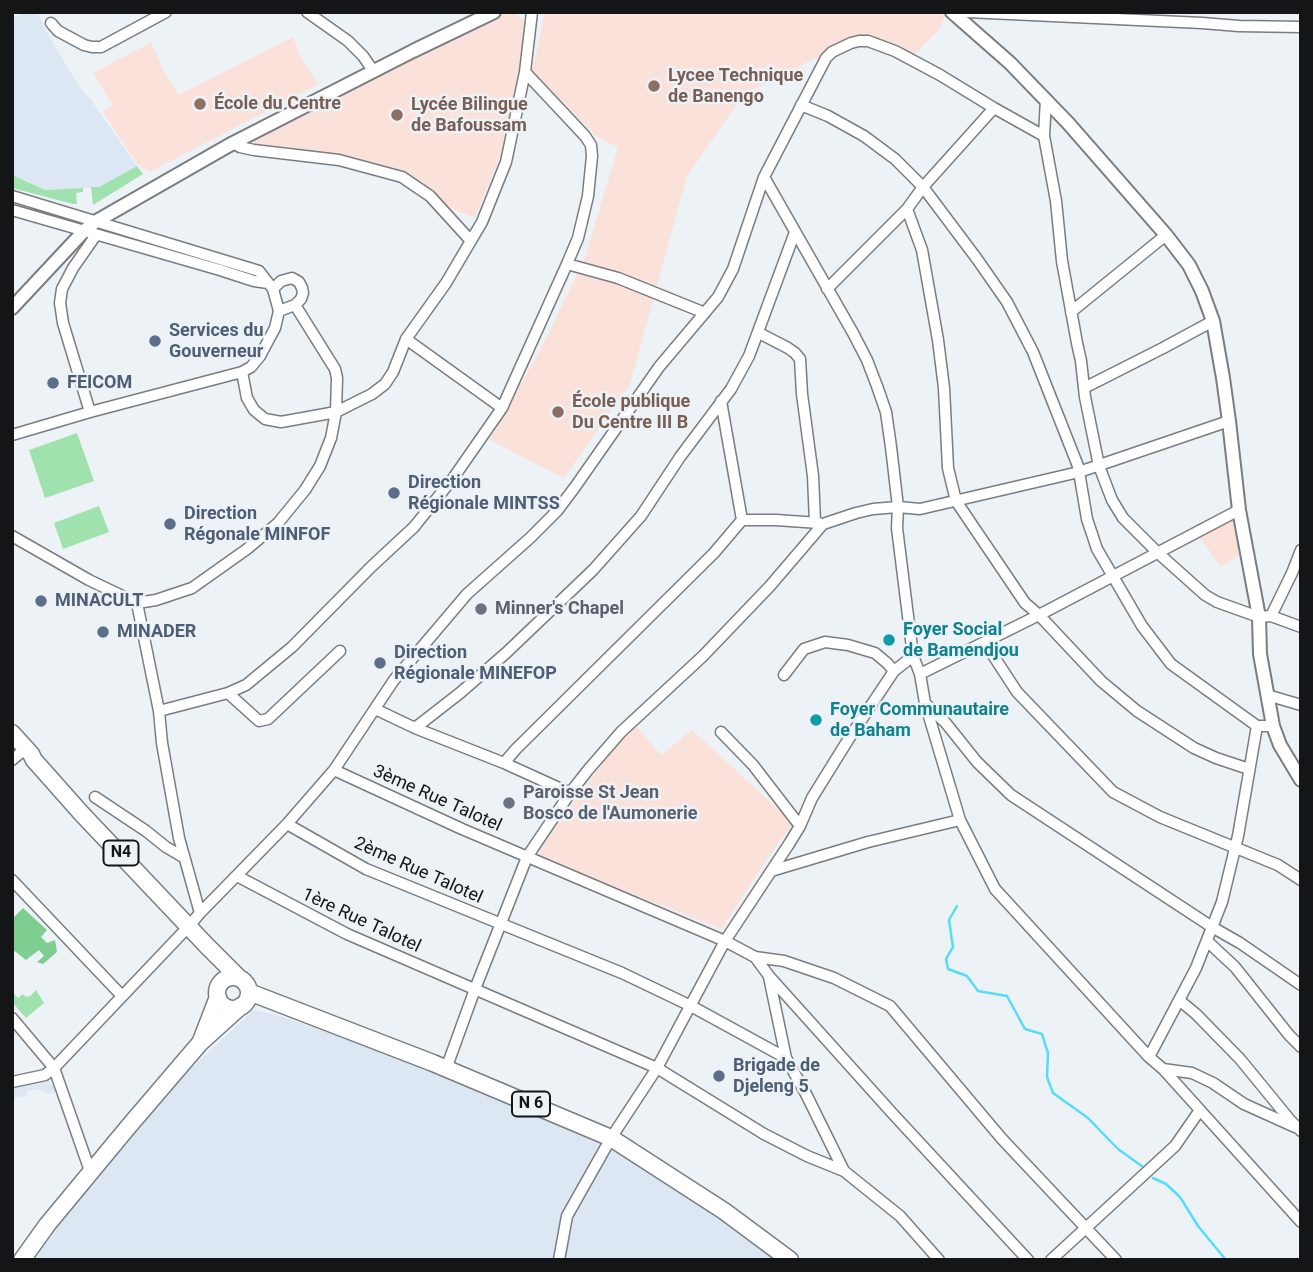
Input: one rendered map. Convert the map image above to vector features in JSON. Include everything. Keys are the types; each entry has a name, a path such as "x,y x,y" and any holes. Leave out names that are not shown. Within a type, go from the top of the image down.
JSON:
{"highway":[{"name":"N4","path":"12,733 21,752 81,813 195,920 207,946 220,989"},
{"name":"N4","path":"207,946 239,978"},
{"path":"22,1260 90,1171 200,1043 245,999 248,986 239,978 227,978 220,989 200,1043"},
{"path":"220,989 220,1002 230,1008 245,999"},
{"name":"N 6","path":"245,999 446,1069 611,1138 724,1211 790,1260"}],"street":[{"path":"51,23 58,31 84,45 101,47 166,12"},
{"path":"307,12 348,41 374,72"},
{"path":"12,308 92,229 233,143 494,12"},
{"path":"242,372 247,398 254,410 265,419 281,422 336,412 372,394 385,384 393,372 406,339 446,283 482,222 506,162 524,72 532,12"},
{"path":"952,12 1046,99 1166,235 1189,265 1213,321 1230,421 1239,510 1265,617"},
{"path":"967,12 1301,27"},
{"path":"1202,23 1207,12"},
{"path":"12,1082 45,1075 54,1068 287,824 334,770 394,680 467,594 530,538 575,487 659,367 718,297 728,279 764,177 826,58 832,52 851,43 868,41 895,51 1044,136"},
{"path":"159,711 228,693 246,685 292,647 414,527 454,477 502,408 578,238 592,156 586,136 524,72"},
{"path":"1046,99 1044,136 1056,201 1062,261 1099,466 1112,500 1123,518 1205,595 1217,602 1301,627"},
{"path":"801,105 864,136 895,159 923,187 1007,302 1033,352 1079,472 1087,519 1097,549 1142,626 1171,664 1257,726 1273,726"},
{"path":"827,289 906,209 994,108"},
{"path":"233,143 254,150 339,160 401,177 430,196 471,241"},
{"path":"764,177 867,360 886,412 913,656 960,820 995,889 1301,1222"},
{"path":"12,196 92,229"},
{"path":"906,209 922,250 938,340 944,388 948,468 956,501 1025,603 1101,681 1137,711 1194,748 1249,769"},
{"path":"12,210 177,245 260,271 270,286 279,311 275,328 260,356 251,367 242,372 12,435"},
{"path":"89,412 60,303 62,289 92,229"},
{"path":"415,728 506,653 593,570 641,516 680,457 731,389 749,356 795,232"},
{"path":"1071,312 1166,235"},
{"path":"568,264 618,278 705,313"},
{"path":"270,286 288,278 296,279 303,293 295,305 279,311"},
{"path":"12,536 89,580 138,603 192,588 247,549 278,523 305,490 320,466 331,438 336,412 335,369 295,305"},
{"path":"1084,388 1213,321"},
{"path":"446,1069 527,857 570,793 621,732 703,656 770,586 819,523 800,359 788,348 759,333"},
{"path":"406,339 502,408"},
{"path":"504,763 715,554 742,520 721,401"},
{"path":"742,520 819,523 873,509 920,509 1079,472 1230,421"},
{"path":"920,674 985,643 1239,510"},
{"path":"1301,550 1265,617 1260,654 1273,726 1280,745 1301,780"},
{"path":"138,603 195,920"},
{"path":"784,675 804,649 825,642 875,653 894,671"},
{"path":"985,643 1017,692 1112,792 1160,817 1278,865 1301,880"},
{"path":"228,693 259,721 268,719 340,651"},
{"path":"559,1260 567,1216 611,1138 657,1068 725,941 800,825 812,798 848,740 894,671 913,656"},
{"path":"1267,695 1301,705"},
{"path":"925,703 945,722 977,762 1011,795 1301,985"},
{"path":"375,709 570,793"},
{"path":"1149,1056 1196,968 1222,902 1245,800 1257,726"},
{"path":"721,732 753,765 800,825"},
{"name":"3ème Rue Talotel","path":"334,770 527,857 725,941 755,957"},
{"path":"95,797 183,857"},
{"path":"771,872 868,842 960,820"},
{"name":"2ème Rue Talotel","path":"287,824 366,869 622,973 691,1006 786,1058"},
{"name":"1ère Rue Talotel","path":"237,876 347,934 657,1068 764,1134 844,1171"},
{"path":"12,880 122,996"},
{"path":"1207,941 1235,967 1301,1047"},
{"path":"755,957 769,976 1028,1260"},
{"path":"755,957 784,961 834,978 890,1006 1002,1139 1116,1260"},
{"path":"769,976 786,1058 844,1171 900,1216 939,1260"},
{"path":"1179,1000 1240,1059 1300,1130"},
{"path":"12,1018 54,1068 90,1171"},
{"path":"1163,1069 1192,1073 1213,1083 1244,1104 1300,1130"},
{"path":"1051,1260 1175,1146 1200,1110"}],"shaded area":[{"path":"22,12 37,12 79,86 137,166 99,187 45,190 12,175 12,19"},
{"name":"Lycée Bilingue de Bafoussam","path":"494,12 513,12 528,24 507,140 475,218 363,165 257,149 250,129"},
{"path":"545,12 943,12 946,15 938,31 914,55 862,36 743,96 687,176 630,384 564,478 490,440 539,352 584,261 618,147 598,138 532,72"},
{"name":"École du Centre","path":"293,37 301,58 319,84 150,172 138,165 103,112 113,106 93,73 151,43 179,95"},
{"path":"1233,517 1239,554 1221,567 1198,535"},
{"path":"637,727 661,755 692,730 793,823 722,929 538,855 561,819 617,745"},
{"path":"254,1010 277,1015 426,1066 594,1138 671,1181 783,1260 25,1260 175,1083"},
{"path":"49,1081 58,1092 51,1094 37,1089 27,1091 27,1096 12,1098 12,1086"}],"green space":[{"path":"137,166 143,174 93,205 91,187 99,187"},
{"path":"12,175 45,190 83,188 83,192 76,193 77,204 73,204 12,188"},
{"path":"77,433 94,481 45,498 29,450"},
{"path":"99,506 109,532 63,549 54,523"},
{"path":"23,908 47,930 41,937 47,943 55,940 57,952 43,964 37,962 44,956 39,950 26,960 12,949 12,919"},
{"path":"36,990 44,1003 26,1018 12,1002 12,992 18,998 23,994 30,996"}],"waterway":[{"path":"957,906 949,920 953,947 946,959 948,969 967,976 978,991 1007,996 1025,1029 1042,1034 1048,1053 1047,1077 1053,1093 1088,1118 1118,1149 1143,1167"},
{"path":"1153,1178 1166,1184 1180,1197 1198,1226 1226,1260"}],"place":[{"name":"Lycee Technique de Banengo","path":"654,86"},
{"name":"École du Centre","path":"200,104"},
{"name":"Lycée Bilingue de Bafoussam","path":"397,115"},
{"name":"Services du Gouverneur","path":"155,341"},
{"name":"FEICOM","path":"53,383"},
{"name":"École publique Du Centre III B","path":"558,412"},
{"name":"Direction Régionale MINTSS","path":"394,493"},
{"name":"Direction Régonale MINFOF","path":"170,524"},
{"name":"MINACULT","path":"41,601"},
{"name":"Minner's Chapel","path":"481,609"},
{"name":"MINADER","path":"103,632"},
{"name":"Foyer Social de Bamendjou","path":"889,640"},
{"name":"Direction Régionale MINEFOP","path":"380,663"},
{"name":"Foyer Communautaire de Baham","path":"816,720"},
{"name":"Paroisse St Jean Bosco de l'Aumonerie","path":"509,803"},
{"name":"Brigade de Djeleng 5","path":"719,1076"}]}
